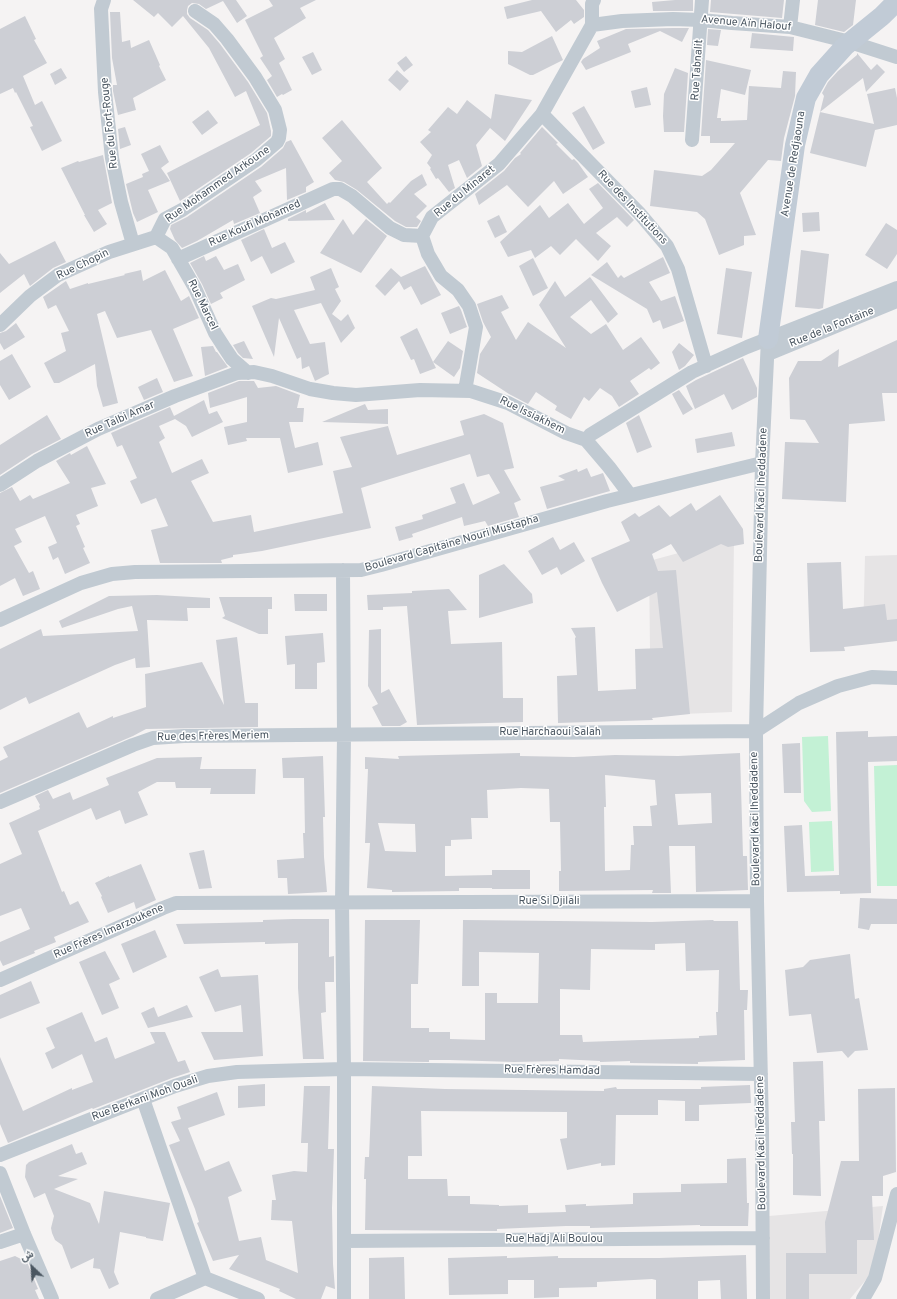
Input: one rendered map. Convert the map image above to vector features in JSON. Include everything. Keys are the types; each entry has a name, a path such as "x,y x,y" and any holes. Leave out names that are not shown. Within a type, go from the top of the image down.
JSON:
{"street":[{"name":"Rue du Fort-Rouge","path":"104,0 100,9 105,92 112,158 121,202 133,244"},
{"path":"592,25 592,4 594,0"},
{"name":"Rue Tabnalit","path":"692,140 702,0"},
{"path":"790,27 793,0"},
{"name":"Avenue de Redjaouna","path":"768,347 795,145 806,98 819,75 850,42 882,16 897,1"},
{"name":"Rue Mohammed Arkoune","path":"156,237 165,219 206,194 256,160 272,147 279,138 280,130 275,110 255,77 214,24 195,11"},
{"name":"Avenue Aïn Halouf","path":"592,25 629,21 673,19 790,27 850,42 897,57"},
{"name":"Rue du Minaret","path":"422,236 432,217 499,164 542,114 592,25"},
{"name":"Rue des Institutions","path":"542,114 640,214 668,246 678,269 706,366"},
{"name":"Rue Koufi Mohamed","path":"178,259 333,189 340,189 352,196 390,228 404,235 422,236"},
{"path":"422,236 428,254 441,276 458,290 470,306 476,326 465,391"},
{"name":"Rue Chopin","path":"0,325 30,296 58,275 109,252 156,237"},
{"name":"Rue Marcel","path":"156,237 172,248 195,288 215,333 232,359 248,373"},
{"name":"Rue de la Fontaine","path":"768,347 897,288"},
{"name":"Rue de la Fontaine","path":"768,347 897,302"},
{"path":"630,495 609,466 586,440 590,435 692,372 706,366 768,347"},
{"name":"Boulevard Kaci Iheddadene","path":"763,1299 756,731 762,463 768,347"},
{"name":"Rue Talbi Amar","path":"0,485 37,461 106,426 176,396 237,373 248,373"},
{"name":"Rue Issiakhem","path":"248,373 272,376 310,389 356,395 420,390 472,391 508,403 566,433 586,440"},
{"name":"Boulevard Capitaine Nouri Mustapha","path":"0,620 81,583 112,574 135,572 361,570 607,501 762,463"},
{"path":"343,570 344,735 342,903 344,1299"},
{"path":"756,731 799,703 838,686 872,677 897,678"},
{"name":"Rue Harchaoui Salah","path":"344,735 756,731"},
{"name":"Rue des Frères Meriem","path":"0,802 133,744 154,738 184,736 344,735"},
{"name":"Rue Si Djilali","path":"342,903 757,901"},
{"name":"Rue Frères Imarzoukene","path":"0,980 176,903 342,903"},
{"name":"Rue Frères Hamdad","path":"344,1069 761,1074"},
{"name":"Rue Berkani Moh Ouali","path":"0,1155 175,1086 208,1076 237,1072 344,1069"},
{"path":"143,1099 205,1278"},
{"path":"0,1173 52,1299"},
{"path":"863,1299 875,1278 891,1238 897,1194"},
{"path":"0,1242 24,1234"},
{"name":"Rue Hadj Ali Boulou","path":"344,1241 763,1238"},
{"path":"157,1299 205,1278 258,1299"}],"shaded area":[{"path":"734,538 732,712 658,715 650,649 649,561"},
{"path":"897,555 897,639 863,638 865,556"},
{"path":"883,1206 874,1270 850,1299 767,1299 769,1216"}],"green space":[{"path":"828,736 831,811 812,812 804,801 802,737"},
{"path":"897,765 897,886 877,886 874,766"},
{"path":"832,821 834,871 811,872 809,822"}],"building":[{"path":"133,0 236,0 247,16 237,23 223,1 206,9 199,4 192,3 188,6 187,10 187,14 190,18 208,30 220,44 248,82 267,113 271,136 251,153 180,201 167,173 260,125 246,91 235,97 209,48 183,16 172,27 158,13 154,17"},
{"path":"269,0 316,0 300,8 306,18 274,38 285,59 279,63 292,90 277,97 267,80 272,76 260,58 263,56 245,20 273,6"},
{"path":"532,0 576,0 584,10 584,17 574,24 571,20 556,32 541,11 507,19 504,7"},
{"path":"693,0 693,11 653,11 652,2"},
{"path":"711,0 784,0 782,18 710,12"},
{"path":"818,0 856,0 853,25 844,32 815,25"},
{"path":"110,12 120,12 122,42 130,40 131,48 149,40 166,80 133,98 136,110 118,115 113,91 113,85 117,85 112,58"},
{"path":"25,16 36,39 34,40 47,63 23,76 35,105 42,101 62,141 42,151 30,127 33,126 16,92 15,93 13,88 0,94 0,29"},
{"path":"689,28 682,42 660,31 628,44 631,52 586,70 581,62 583,59 600,48 597,41 626,29"},
{"path":"708,29 721,30 718,46 707,45"},
{"path":"752,33 794,37 793,51 750,48"},
{"path":"552,36 563,60 533,75 530,75 508,64 508,51 522,52"},
{"path":"313,52 322,70 312,75 302,57"},
{"path":"857,53 871,70 877,64 885,72 866,92 863,78 820,112 824,96 822,93 828,82 838,71 857,55"},
{"path":"406,56 413,65 404,72 397,63"},
{"path":"706,60 751,70 745,95 721,89 717,118 721,118 721,121 747,120 749,86 781,88 783,71 796,72 795,96 784,138 781,161 768,160 740,193 756,235 744,236 744,245 719,255 705,219 697,212 650,206 654,170 702,176 711,170 735,143 710,143 710,136 701,136"},
{"path":"61,68 67,78 55,85 50,74"},
{"path":"675,68 688,73 684,132 664,132 664,94"},
{"path":"397,70 409,81 400,91 388,80"},
{"path":"647,87 651,105 635,108 631,91"},
{"path":"895,88 897,98 897,125 875,130 866,167 810,153 820,112 874,124 867,94"},
{"path":"495,94 532,100 505,141 490,128 476,145 482,166 467,178 459,160 448,165 455,188 449,192 438,178 436,179 430,169 431,168 427,163 432,155 420,142 431,132 428,130 448,107 457,114 467,100 491,119"},
{"path":"584,106 605,143 593,150 572,113"},
{"path":"208,110 218,123 202,135 192,122"},
{"path":"342,120 382,168 367,182 387,204 389,202 390,203 411,181 422,174 427,185 414,194 427,206 416,217 421,221 417,227 406,227 395,221 357,190 344,182 335,180 329,173 342,161 322,138"},
{"path":"125,127 131,145 120,149 118,129"},
{"path":"542,127 572,160 574,159 578,163 588,177 563,194 554,181 528,207 507,185 479,205 475,194 504,171 515,158 521,154 520,153"},
{"path":"291,140 314,182 306,187 306,192 287,200 286,168 255,181 262,191 253,197 260,213 234,224 233,220 182,248 175,240 170,229 171,225 187,217 261,167 283,148 286,142"},
{"path":"160,145 169,162 161,168 170,181 148,190 158,212 137,222 133,213 126,184 143,177 142,174 149,171 141,154"},
{"path":"103,155 112,203 98,210 107,224 94,232 61,168 78,161 79,162"},
{"path":"598,183 634,220 627,227 617,217 596,233 611,246 598,261 576,239 560,255 551,246 535,258 531,250 508,257 500,242 540,205 549,218 568,203 584,224 603,208 589,189"},
{"path":"325,203 335,220 288,221 288,219 306,210 306,213"},
{"path":"819,212 820,231 803,232 802,213"},
{"path":"499,215 507,232 495,238 487,221"},
{"path":"343,219 353,235 366,219 387,236 361,273 320,253"},
{"path":"886,223 897,230 897,254 887,269 865,255"},
{"path":"264,229 272,248 285,242 295,262 271,274 262,256 251,262 241,240"},
{"path":"55,241 66,262 53,268 30,286 24,274 0,293 0,253 9,264"},
{"path":"801,250 829,254 823,308 795,307"},
{"path":"204,256 206,261 216,256 224,270 238,264 245,280 220,293 223,298 211,304 190,263"},
{"path":"663,257 670,273 649,282 661,301 675,296 684,321 663,329 660,320 653,323 647,309 591,275 607,262 618,278 621,275 624,278"},
{"path":"533,258 548,288 533,296 519,266"},
{"path":"425,266 441,295 421,305 411,286 404,290 399,281 385,296 375,286 391,268 401,277"},
{"path":"331,268 339,287 335,289 341,301 332,314 341,321 348,314 355,328 341,343 321,303 294,310 310,344 325,342 329,374 315,381 309,366 302,369 301,357 297,359 279,318 274,357 252,306 271,298 276,299 315,290 310,277"},
{"path":"726,268 752,272 742,338 717,334"},
{"path":"141,270 143,281 165,270 181,301 189,296 199,318 173,329 193,376 174,382 151,330 117,338 105,311 97,314 118,403 103,407 97,386 95,364 59,383 54,383 44,363 66,351 61,333 69,331 56,305 48,309 43,297 66,281 70,289"},
{"path":"590,277 618,314 608,323 591,300 570,317 591,334 606,324 623,350 641,337 660,363 651,370 649,368 630,381 639,394 619,407 612,396 600,388 589,401 584,397 571,419 555,410 557,406 536,392 528,404 509,394 477,373 480,354 491,337 483,322 477,304 502,295 509,308 501,312 516,340 528,322 566,348 539,305 555,281 565,297"},
{"path":"459,306 467,327 450,334 441,313"},
{"path":"16,323 25,337 4,350 0,343 0,333 6,331"},
{"path":"417,328 436,368 420,374 414,359 411,360 400,337"},
{"path":"897,340 897,393 882,393 885,421 849,424 846,502 782,499 785,442 819,443 805,420 790,419 789,378 798,361 821,361 839,349 838,367"},
{"path":"244,341 253,359 243,358 233,345"},
{"path":"448,341 463,351 460,368 454,377 433,362"},
{"path":"679,343 694,355 685,366 679,370 672,352"},
{"path":"213,346 228,367 205,376 201,347"},
{"path":"12,354 31,387 9,400 0,385 0,361"},
{"path":"743,358 757,388 757,397 732,410 724,394 695,409 686,386"},
{"path":"157,378 163,392 144,400 138,387"},
{"path":"239,381 254,381 258,388 276,386 300,395 297,408 304,408 303,422 289,422 295,448 318,442 323,465 288,473 280,438 246,438 247,441 228,445 224,427 247,422 247,397 210,408 208,393"},
{"path":"679,390 693,409 683,415 672,394"},
{"path":"204,400 209,414 217,411 223,422 192,437 186,426 175,419 159,426 165,438 159,442 172,473 202,459 209,473 191,481 213,522 251,515 254,532 343,513 333,471 352,467 340,437 388,426 397,455 464,435 460,421 484,414 503,423 514,468 504,470 521,500 514,503 519,517 488,526 485,521 464,526 462,517 412,534 413,537 399,541 395,527 423,519 422,515 456,503 450,488 464,483 473,505 500,493 489,474 477,477 470,454 361,488 371,528 262,551 233,555 233,557 221,560 222,563 160,563 151,530 168,526 156,498 141,504 130,481 137,478 122,445 117,447 111,433 170,407 174,416"},
{"path":"365,404 368,410 388,409 388,424 322,422"},
{"path":"47,415 61,439 32,454 0,475 0,445"},
{"path":"639,415 652,447 637,453 626,423"},
{"path":"732,432 735,446 697,453 695,439"},
{"path":"87,446 106,484 91,488 98,506 76,515 80,524 76,526 85,547 83,548 90,563 65,574 58,557 53,560 48,547 57,543 45,516 15,529 22,542 14,546 29,573 33,571 40,589 23,596 15,578 0,586 0,493 12,487 20,501 30,495 33,499 70,483 56,461"},
{"path":"587,468 591,477 603,473 610,491 547,509 540,487 565,480 558,476 577,469 578,472"},
{"path":"720,495 743,529 744,544 728,547 721,544 683,562 671,544 652,554 658,571 676,570 690,714 652,718 653,720 558,723 557,676 577,675 576,637 571,628 595,627 598,691 636,689 635,649 663,648 657,592 617,612 591,558 630,541 621,522 635,513 639,517 659,505 670,517 691,503 696,511"},
{"path":"553,537 560,550 574,542 585,561 561,575 557,567 542,575 528,551"},
{"path":"841,562 843,609 885,604 887,620 897,619 897,641 844,647 845,651 810,652 807,563"},
{"path":"504,564 532,594 533,603 479,618 479,575"},
{"path":"449,589 467,610 448,611 451,644 502,642 503,698 523,698 523,722 417,725 407,606 383,607 383,610 368,610 367,595 412,593 412,591"},
{"path":"294,594 327,594 327,611 295,611"},
{"path":"157,595 210,598 210,608 187,608 188,621 147,620 150,667 136,668 135,658 115,665 29,704 26,697 0,710 0,649 41,629 43,636 138,631 132,606 118,609 62,628 59,621 109,596"},
{"path":"219,597 272,597 272,609 268,609 268,634 259,634 222,618 225,616"},
{"path":"381,629 381,693 389,689 407,722 400,726 382,726 372,707 378,704 368,686 369,630"},
{"path":"323,633 325,662 317,663 317,689 295,689 295,664 287,665 285,636"},
{"path":"237,637 245,703 258,703 258,727 146,729 0,793 0,761 8,757 3,747 79,712 87,728 113,716 113,718 146,707 145,674 202,662 224,705 216,640"},
{"path":"868,731 868,737 897,736 897,761 868,762 871,893 840,894 840,891 787,892 784,826 802,825 805,876 839,875 836,732"},
{"path":"800,743 801,793 784,793 782,744"},
{"path":"520,753 520,756 574,757 615,755 678,756 740,753 743,856 747,856 748,890 696,892 695,846 669,846 671,893 652,893 653,890 559,891 559,871 561,871 560,822 550,822 549,789 521,788 487,790 488,818 471,818 472,839 451,840 451,846 445,846 445,876 492,875 492,870 530,870 530,889 459,888 459,891 392,892 392,890 367,888 370,843 365,843 368,769 365,769 365,757 399,759 398,756","holes":["605,775 655,780 657,805 650,806 652,826 633,826 634,845 631,845 630,870 605,871 604,807 606,807","711,793 712,823 678,825 675,794","378,823 415,824 416,852 385,851"]},
{"path":"323,756 325,817 323,817 324,857 327,892 288,894 287,878 278,878 277,860 304,858 304,778 283,778 282,758"},
{"path":"202,757 200,769 256,769 255,794 210,794 211,788 176,788 175,782 157,782 138,792 148,815 125,824 120,810 96,820 91,808 38,831 62,892 64,891 70,905 78,901 89,922 54,937 56,942 34,951 35,953 3,966 0,960 0,942 30,929 21,908 0,916 0,864 22,854 9,823 40,809 40,805 35,796 48,790 53,799 70,792 73,800 109,785 106,778 157,758"},
{"path":"204,850 212,888 199,889 189,853"},
{"path":"141,864 156,900 136,909 134,902 108,913 101,897 102,896 95,883"},
{"path":"860,898 897,899 897,924 871,924 869,930 858,928"},
{"path":"329,919 329,957 334,956 334,982 325,982 326,1012 321,1013 324,1059 303,1059 298,988 298,943 265,944 265,942 184,944 176,924 263,922 263,920"},
{"path":"365,920 420,920 418,984 411,984 411,1028 429,1028 429,1032 450,1032 450,1039 485,1040 485,993 497,993 497,1003 538,1003 539,953 479,952 479,986 462,986 463,920 652,922 713,920 738,921 740,990 748,990 747,1010 744,1010 745,1060 698,1062 698,1064 630,1063 630,1061 600,1062 559,1059 559,1061 514,1062 450,1060 429,1060 429,1062 363,1061","holes":["685,943 686,971 719,970 718,1012 716,1012 717,1035 699,1036 699,1038 583,1042 582,1035 560,1035 560,989 590,990 591,949 655,950 655,944"]},
{"path":"155,930 167,957 133,973 121,944"},
{"path":"105,951 120,979 109,984 119,1008 102,1015 79,962"},
{"path":"850,954 855,999 859,998 868,1050 855,1051 848,1058 842,1051 817,1053 811,1014 789,1016 785,970 803,967 810,960"},
{"path":"218,969 221,977 258,975 263,1056 214,1060 201,1032 243,1032 241,1005 215,1012 199,977"},
{"path":"31,981 40,1003 0,1019 0,995"},
{"path":"187,1005 193,1017 148,1028 141,1013 154,1007 158,1017"},
{"path":"82,1012 95,1042 107,1037 115,1059 155,1043 150,1032 165,1032 178,1062 185,1060 190,1072 93,1109 92,1108 8,1143 0,1124 0,1057 23,1111 72,1088 72,1090 93,1082 82,1054 52,1069 45,1053 55,1048 46,1028"},
{"path":"823,1061 825,1121 819,1121 821,1196 793,1195 791,1122 795,1122 793,1062"},
{"path":"265,1084 265,1106 238,1108 238,1086"},
{"path":"750,1085 751,1103 699,1105 699,1121 685,1121 685,1101 658,1100 658,1115 616,1115 615,1165 601,1166 601,1163 567,1170 560,1139 567,1138 567,1112 421,1111 422,1156 408,1156 408,1179 447,1179 448,1196 470,1196 470,1204 499,1206 528,1205 528,1213 566,1212 565,1205 586,1204 586,1206 633,1204 633,1193 681,1192 681,1184 727,1183 727,1159 746,1158 747,1203 749,1203 748,1226 700,1225 590,1228 590,1226 566,1226 497,1229 497,1231 365,1230 365,1157 369,1157 372,1086 445,1089 604,1091 604,1089 616,1087 617,1089 701,1089 701,1087"},
{"path":"304,1086 330,1086 328,1149 334,1149 332,1208 335,1289 326,1286 321,1299 296,1299 279,1291 280,1289 229,1269 239,1255 213,1261 197,1223 199,1222 195,1209 169,1145 180,1141 171,1122 181,1119 177,1107 217,1092 225,1115 188,1128 205,1171 229,1161 242,1191 228,1197 239,1241 261,1237 266,1260 298,1273 292,1221 271,1220 272,1200 276,1200 272,1175 294,1171 307,1172 308,1143 301,1143"},
{"path":"895,1088 896,1172 883,1176 883,1196 872,1196 874,1240 857,1240 857,1274 809,1274 809,1299 786,1299 786,1253 826,1253 825,1222 841,1161 859,1161 858,1089"},
{"path":"72,1144 76,1154 82,1152 87,1164 58,1176 78,1179 54,1189 90,1203 99,1224 104,1191 170,1203 163,1241 120,1232 114,1272 119,1284 109,1289 100,1269 93,1268 94,1258 71,1269 62,1245 55,1240 52,1233 51,1228 54,1216 45,1193 34,1198 25,1177 26,1165 29,1162"},
{"path":"0,1196 13,1228 0,1233"},
{"path":"746,1255 747,1299 721,1299 720,1280 698,1281 698,1299 656,1299 656,1280 652,1279 597,1282 597,1287 559,1288 559,1297 534,1298 534,1280 508,1280 508,1294 449,1295 448,1258 558,1256 558,1258 659,1258"},
{"path":"15,1256 27,1262 38,1289 35,1290 39,1299 0,1299 0,1261"},
{"path":"404,1257 405,1299 369,1299 369,1258"}]}
